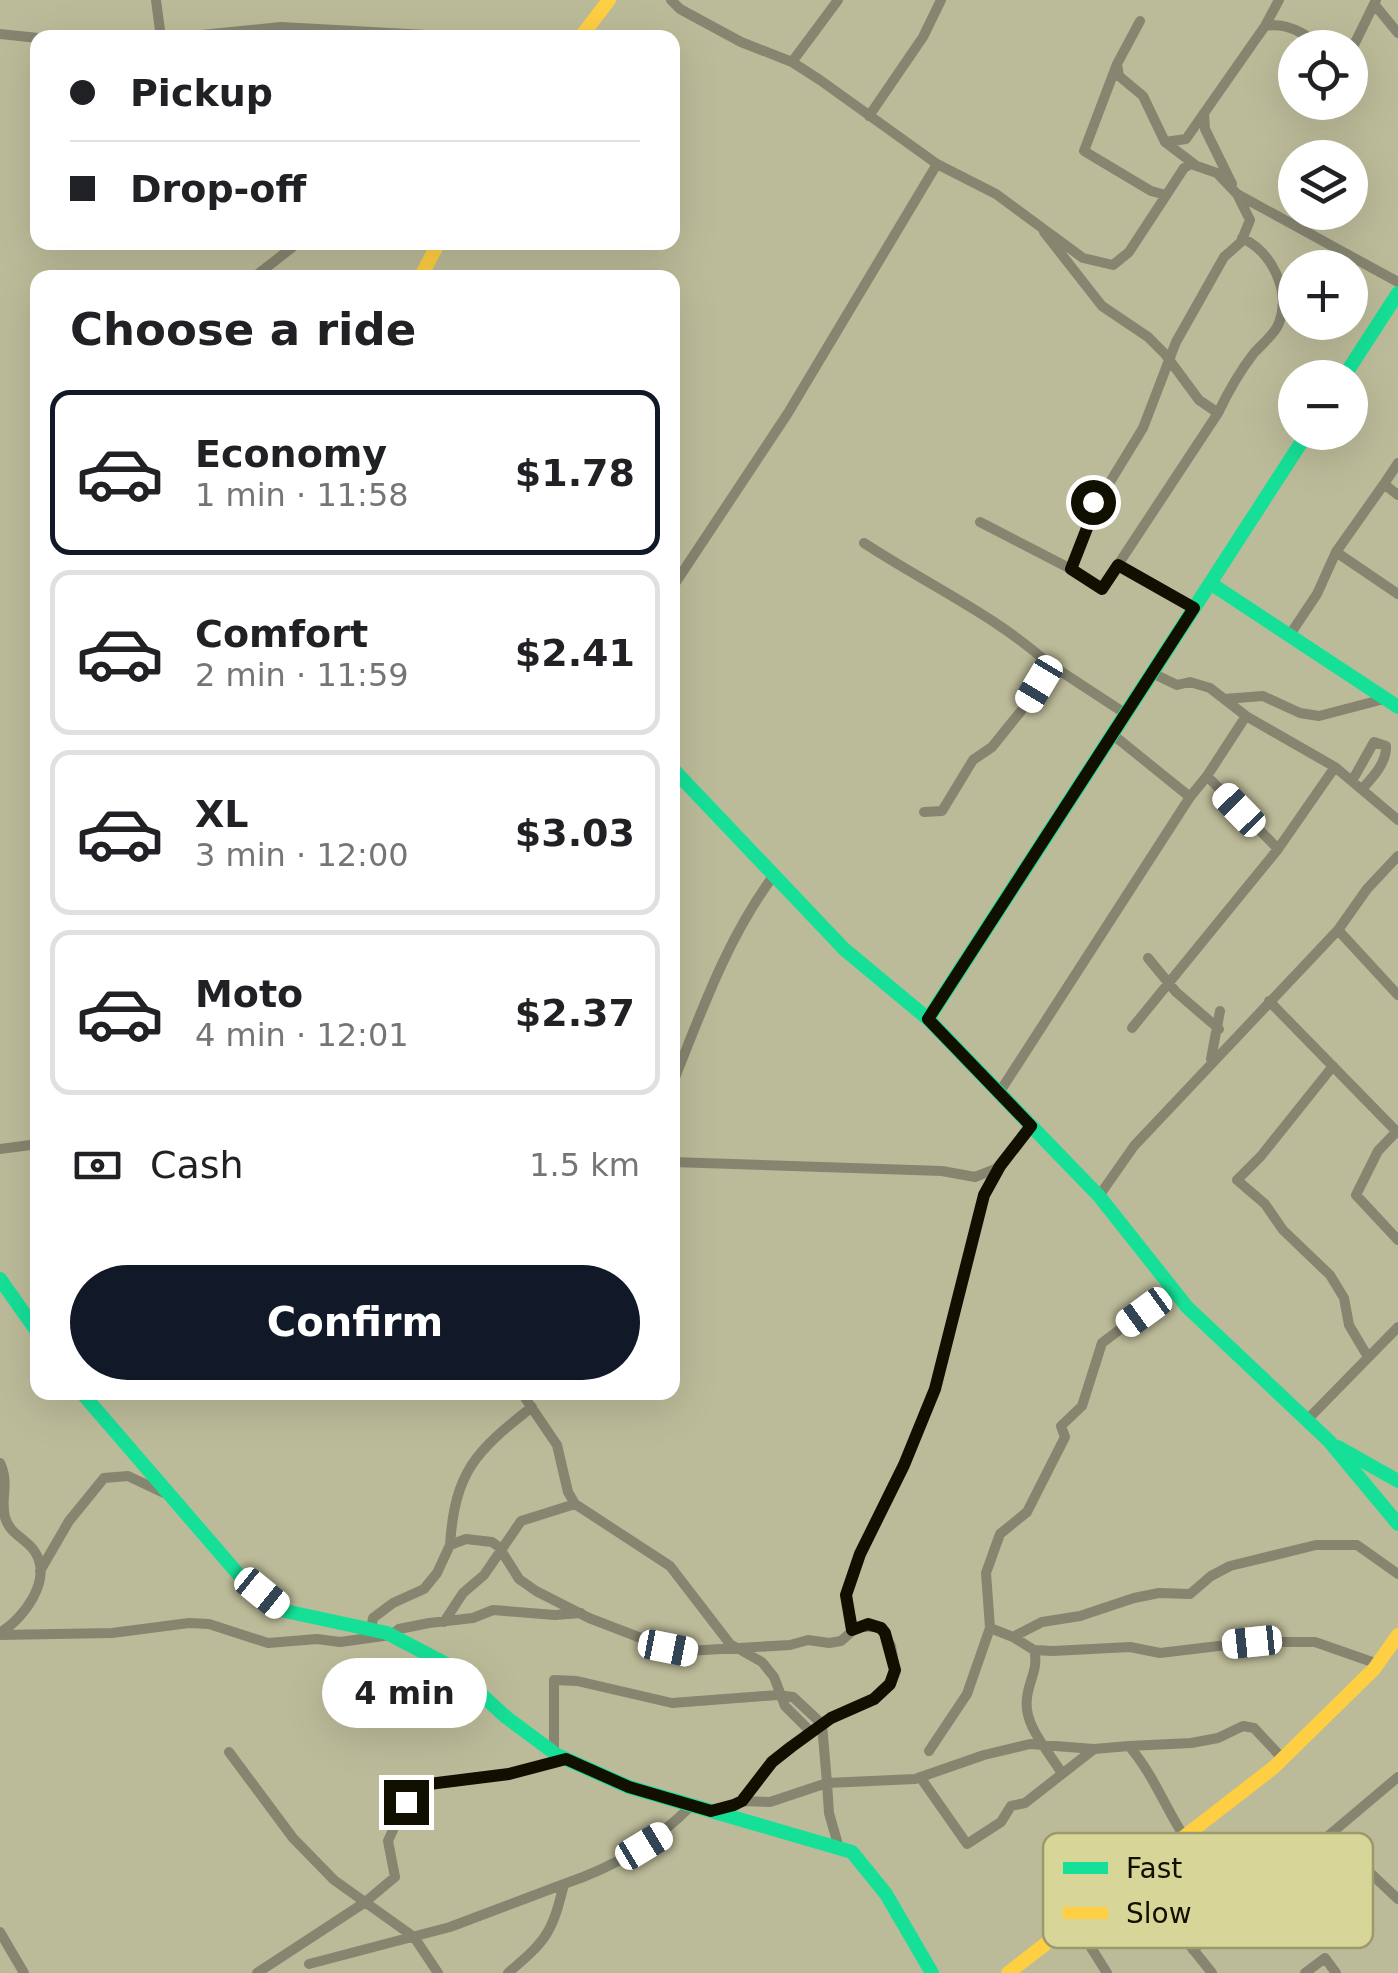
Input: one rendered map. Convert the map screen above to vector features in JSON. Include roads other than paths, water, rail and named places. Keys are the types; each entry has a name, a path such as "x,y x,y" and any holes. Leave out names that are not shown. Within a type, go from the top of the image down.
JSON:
{"street":[{"path":"156,0 160,30"},
{"path":"585,30 609,0"},
{"path":"671,0 680,10 741,42 792,62 937,164 996,194 1084,258 1113,265 1129,252 1184,168 1195,165"},
{"path":"792,62 838,0"},
{"path":"870,116 922,37 941,0"},
{"path":"1165,142 1186,139 1279,0"},
{"path":"1361,30 1375,2 1398,33"},
{"path":"1140,21 1117,64 1084,151 1151,191 1166,195"},
{"path":"1265,26 1278,24 1296,30"},
{"path":"251,30 336,30"},
{"path":"0,34 30,37"},
{"path":"1117,64 1119,76 1143,96 1165,142 1178,156 1217,173 1237,194 1398,282"},
{"path":"1071,569 1093,502 1143,428 1176,342 1224,257 1242,238 1250,220 1205,129 1204,113"},
{"path":"680,576 788,413 937,164"},
{"path":"1040,224 1055,250 1102,306 1148,336 1198,400 1218,413"},
{"path":"980,522 1102,589 1218,413 1228,391 1278,326 1283,301 1280,281 1258,246 1242,238"},
{"path":"263,270 289,250"},
{"path":"1355,360 1398,293"},
{"path":"928,1019 1296,450"},
{"path":"1289,636 1317,594 1336,552 1398,463"},
{"path":"1384,484 1398,495"},
{"path":"864,543 956,598 1126,714"},
{"path":"1336,552 1398,594"},
{"path":"1118,565 1194,608"},
{"path":"1210,583 1398,708"},
{"path":"924,812 942,811 973,760 992,747 1029,701 1048,663"},
{"path":"1152,673 1177,685 1190,682 1210,688 1246,716 1335,767 1398,820"},
{"path":"1224,699 1263,696 1300,713 1319,716 1384,699"},
{"path":"999,1093 1246,716"},
{"path":"1112,734 1190,797"},
{"path":"1132,1028 1278,849 1335,767"},
{"path":"680,776 844,949 928,1019 1099,1196 1186,1306 1329,1442 1398,1524"},
{"path":"1205,779 1207,776 1278,849"},
{"path":"1099,1196 1134,1146 1338,930 1367,889 1398,856"},
{"path":"680,1067 729,948 752,904 774,875"},
{"path":"1338,930 1397,991"},
{"path":"1148,958 1169,984 1219,1029"},
{"path":"1269,1001 1397,1132 1378,1151 1356,1195 1398,1240"},
{"path":"1209,1064 1220,1011"},
{"path":"1333,1066 1262,1156 1237,1180 1265,1204 1284,1230 1330,1275 1344,1298 1349,1324 1368,1357"},
{"path":"852,1630 846,1595 860,1554 904,1465 935,1389 984,1195 1000,1166 1031,1126"},
{"path":"0,1149 30,1145"},
{"path":"680,1162 942,1170 975,1178 1000,1166"},
{"path":"0,1278 30,1321"},
{"path":"928,1750 966,1694 990,1628 986,1573 1000,1534 1027,1512 1041,1489 1065,1437 1062,1426 1082,1406 1102,1343 1173,1289"},
{"path":"1306,1421 1398,1327"},
{"path":"88,1400 240,1575 285,1611 391,1636 450,1666 506,1717 560,1756 629,1787 852,1852 872,1868 932,1973"},
{"path":"527,1400 558,1444 568,1492 575,1504 670,1566 737,1649 762,1662 774,1676 780,1695 800,1724 811,1732"},
{"path":"371,1630 373,1618 424,1588 437,1573 450,1545 459,1488 474,1459 492,1436 532,1407"},
{"path":"1329,1442 1398,1480"},
{"path":"0,1462 7,1479 4,1516 16,1537 36,1553 40,1572"},
{"path":"0,1634 14,1624 35,1596 52,1546 104,1478 128,1476 167,1494"},
{"path":"444,1622 463,1592 484,1575 521,1521 575,1504"},
{"path":"450,1545 466,1539 492,1542 518,1579 581,1613 668,1648 737,1649 808,1640 830,1643 842,1641 852,1630 868,1624 881,1628 895,1670 890,1684 874,1699 822,1724 772,1762 742,1801"},
{"path":"1013,1637 1042,1622 1080,1616 1134,1598 1158,1593 1190,1594 1210,1576 1230,1566 1316,1545 1357,1545 1398,1574"},
{"path":"0,1634 112,1633 189,1623 209,1624 268,1644 318,1639 340,1642 391,1636 399,1629 504,1609 555,1615 581,1613"},
{"path":"990,1628 1034,1650 1130,1646 1160,1653 1252,1642 1315,1642 1376,1666"},
{"path":"1191,1833 1283,1759 1376,1666 1398,1635"},
{"path":"1034,1650 1038,1664 1026,1698 1027,1716 1060,1772"},
{"path":"1376,1666 1398,1654"},
{"path":"560,1756 554,1680 578,1681 672,1703 792,1697 822,1724 829,1813 839,1848"},
{"path":"711,1811 742,1801 754,1804 782,1799 827,1782 920,1778 1002,1750 1044,1744 1094,1749 1192,1743 1218,1738 1243,1726 1254,1728 1283,1759"},
{"path":"1129,1746 1143,1762 1182,1833"},
{"path":"920,1778 967,1844 1001,1822 1011,1806 1025,1803 1094,1749"},
{"path":"229,1752 294,1838 334,1880 414,1937 438,1973"},
{"path":"257,1973 364,1903 395,1877 388,1841 406,1802 429,1784 509,1774 560,1756"},
{"path":"1334,1833 1395,1784"},
{"path":"309,1964 450,1927 592,1874 664,1834 692,1805"},
{"path":"1373,1876 1398,1899"},
{"path":"508,1973 531,1955 554,1925 564,1884"},
{"path":"0,1932 24,1973"},
{"path":"1008,1973 1043,1946"},
{"path":"1091,1948 1107,1973"},
{"path":"1195,1948 1193,1950 1212,1973"},
{"path":"1305,1973 1325,1958 1336,1973"}]}
